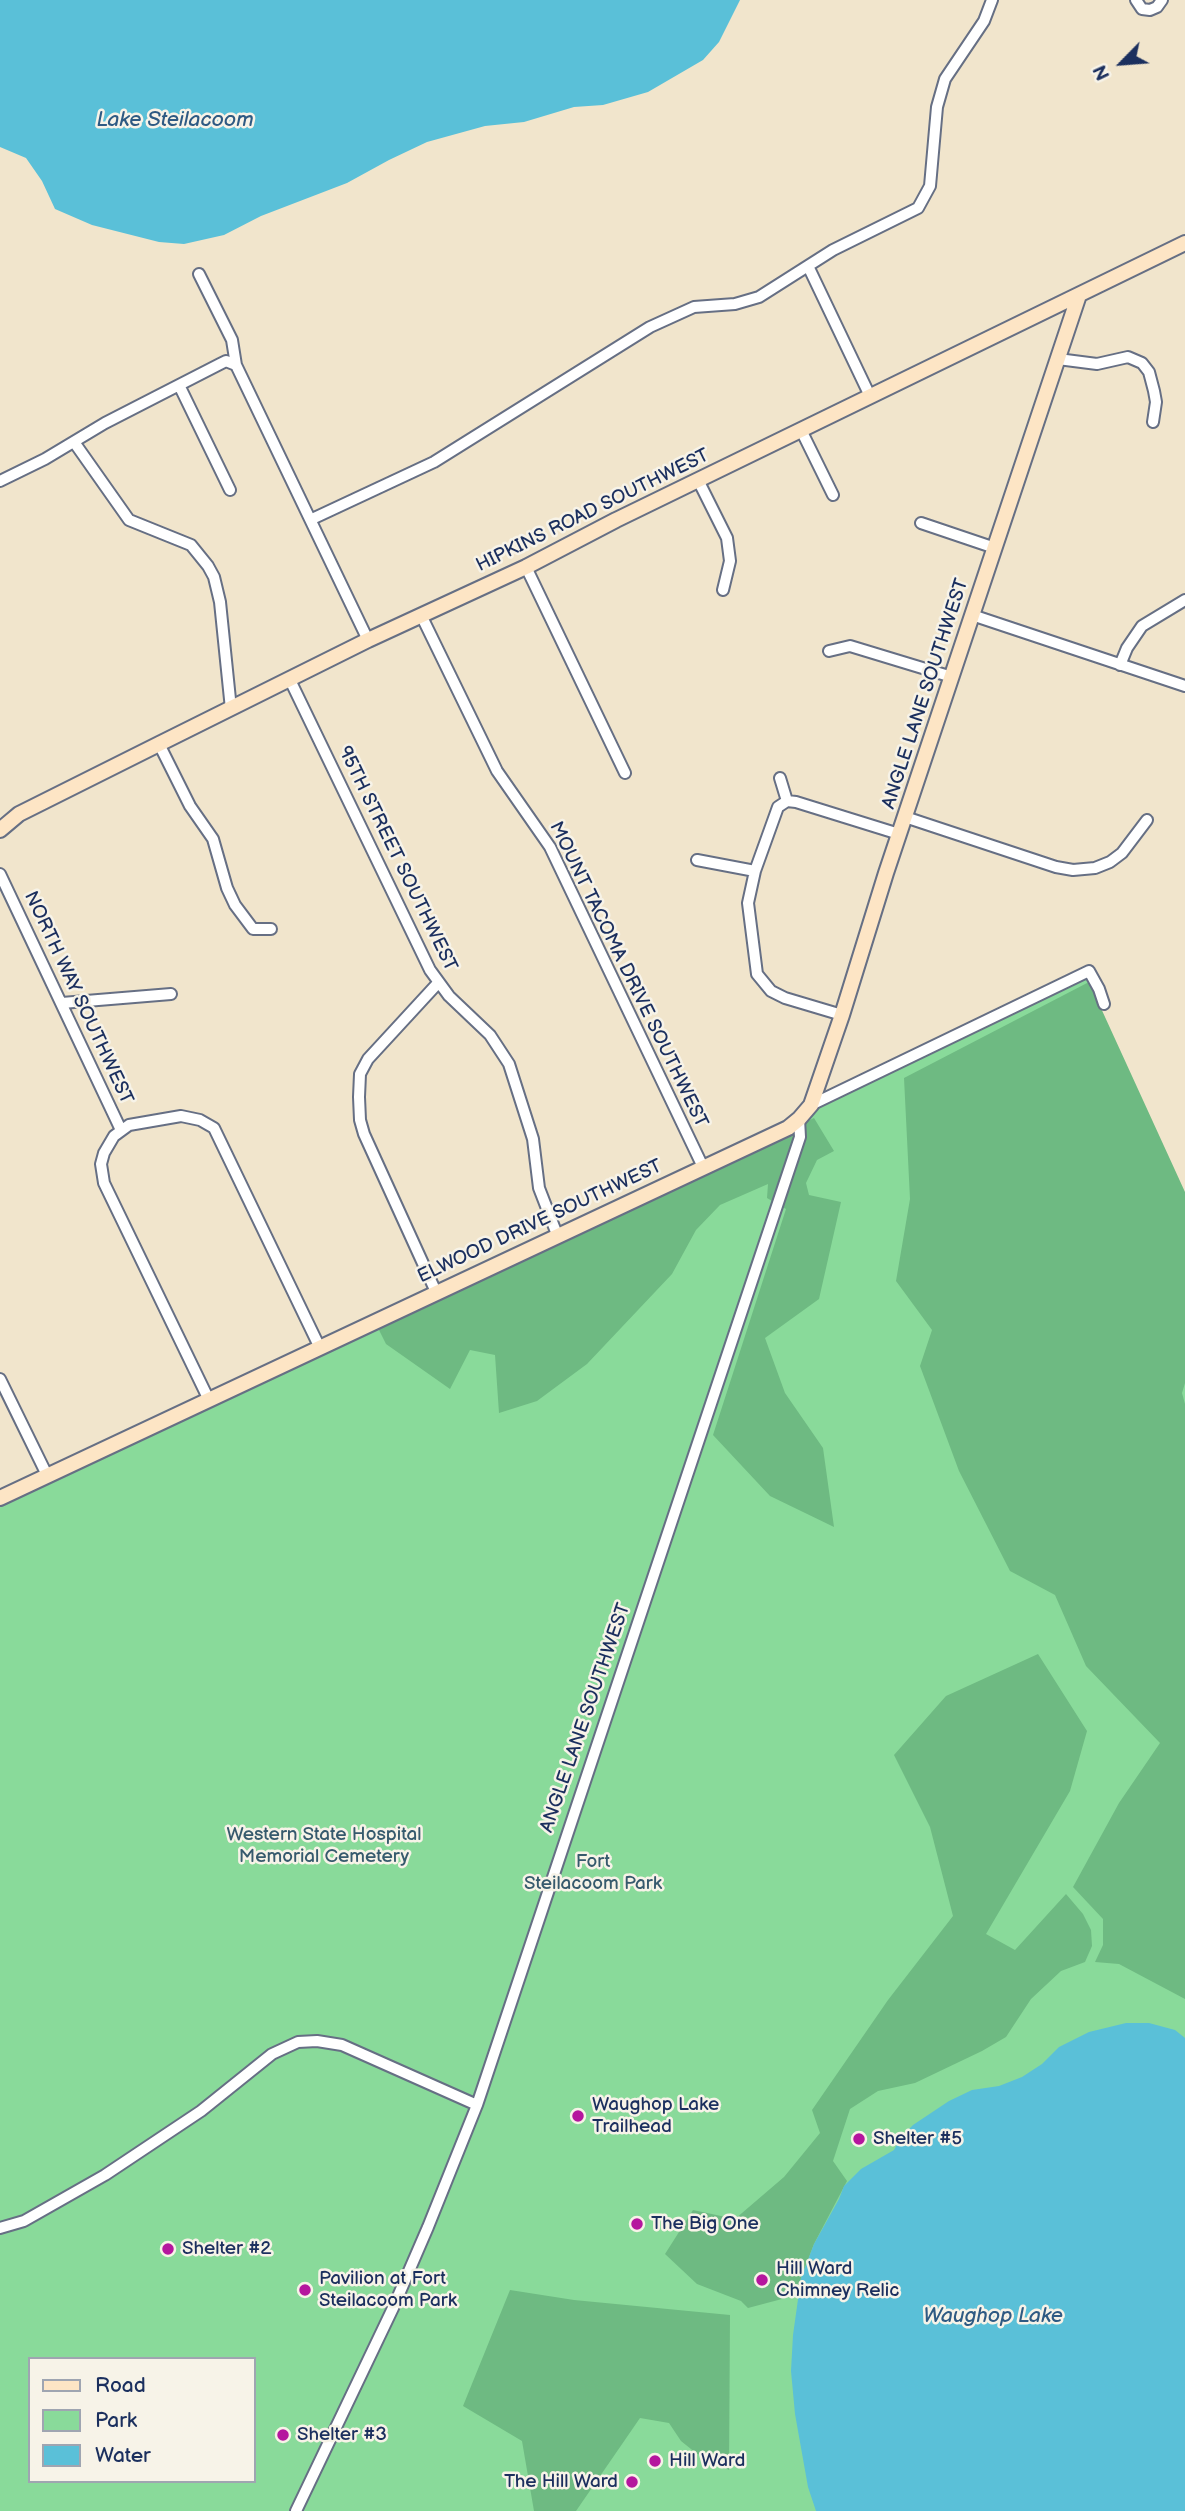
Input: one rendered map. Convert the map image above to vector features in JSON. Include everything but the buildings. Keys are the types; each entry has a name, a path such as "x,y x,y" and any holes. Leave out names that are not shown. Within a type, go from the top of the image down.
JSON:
{"street":[{"path":"312,519 434,462 650,327 694,307 735,304 759,297 833,250 918,208 930,186 940,95 953,64 984,21 992,0"},
{"path":"1136,0 1142,9 1150,10 1157,7 1161,0"},
{"name":"HIPKINS ROAD SOUTHWEST","path":"0,830 19,814 159,744 1185,243"},
{"path":"808,266 870,396"},
{"path":"199,274 232,340 236,365 369,640"},
{"name":"ANGLE LANE SOUTHWEST","path":"811,1105 1079,295"},
{"path":"1058,359 1097,364 1128,357 1142,363 1149,373 1154,391 1156,402 1153,422"},
{"path":"0,481 105,423 226,362 236,365"},
{"path":"179,386 230,490"},
{"path":"801,430 833,495"},
{"path":"74,442 129,520 191,545 208,566 214,577 220,602 231,709"},
{"path":"698,480 727,538 730,552 729,570 723,590"},
{"path":"921,523 995,548"},
{"path":"526,566 625,773"},
{"path":"1120,666 1127,648 1142,626 1185,600"},
{"name":"MOUNT TACOMA DRIVE SOUTHWEST","path":"421,615 498,772 550,847 703,1167"},
{"path":"972,615 1185,686"},
{"path":"829,651 850,646 952,677"},
{"name":"95TH STREET SOUTHWEST","path":"290,680 430,970 438,983 490,1035 509,1064 529,1121 539,1188 558,1237"},
{"path":"159,744 190,806 218,849 225,880 235,905 253,929 271,929"},
{"path":"780,778 787,801"},
{"path":"842,1015 785,998 771,991 757,974 748,903 755,871 778,807 787,801 899,834"},
{"name":"HIPKINS ROAD SOUTHWEST","path":"0,817 19,814"},
{"path":"905,817 1056,867 1073,870 1095,868 1110,862 1122,853 1147,820"},
{"path":"696,860 755,871"},
{"name":"NORTH WAY SOUTHWEST","path":"0,874 121,1130 104,1153 101,1164 104,1183 209,1400"},
{"name":"ELWOOD DRIVE SOUTHWEST","path":"0,1498 788,1128 811,1105 1089,971 1104,1004"},
{"path":"436,1292 364,1134 359,1097 360,1074 368,1059 438,983"},
{"path":"62,1003 171,994"},
{"path":"121,1130 139,1123 181,1116 200,1120 214,1128 320,1348"},
{"name":"ANGLE LANE SOUTHWEST","path":"296,2511 408,2273 477,2105 800,1137 799,1119"},
{"path":"0,1379 47,1475"},
{"path":"0,2228 32,2217 105,2175 201,2111 272,2054 298,2042 317,2040 342,2045 477,2105"}],"green space":[{"name":"Fort Steilacoom Park","path":"1086,976 1185,1199 1185,2511 0,2511 0,1502"},
{"path":"1089,982 1185,1192 1185,1383 1182,1393 1185,1404 1185,1999 1119,1964 1095,1962 1103,1945 1103,1919 1073,1887 1119,1803 1160,1743 1086,1666 1055,1595 1010,1571 959,1471 920,1366 932,1330 896,1281 910,1199 904,1078"},
{"path":"814,1118 834,1151 817,1160 806,1183 809,1195 841,1202 819,1299 765,1338 785,1393 823,1448 834,1527 770,1496 713,1435 786,1209 767,1198 768,1184 720,1205 696,1230 672,1274 587,1364 537,1401 499,1413 495,1355 470,1350 450,1389 386,1344 377,1326"},
{"path":"1038,1654 1087,1731 1070,1791 986,1934 1015,1950 1066,1894 1083,1914 1091,1930 1092,1946 1085,1962 1061,1971 1031,1999 1006,2037 915,2083 878,2091 850,2109 833,2161 847,2181 814,2244 797,2295 748,2308 741,2301 697,2284 665,2254 693,2210 735,2219 784,2177 820,2133 812,2110 888,2000 953,1916 930,1827 894,1755 946,1696"},
{"path":"510,2290 574,2300 730,2315 729,2470 696,2453 681,2441 669,2423 640,2418 576,2511 534,2511 522,2441 463,2406"}],"water":[{"name":"Lake Steilacoom","path":"0,0 740,0 719,42 703,60 648,92 603,105 574,107 524,122 485,126 427,142 347,183 261,216 224,235 184,244 159,242 92,225 55,209 42,181 26,158 0,147"},
{"name":"Waughop Lake","path":"1126,2023 1149,2023 1175,2030 1185,2038 1185,2511 816,2511 808,2487 795,2414 791,2371 793,2335 801,2278 814,2244 844,2186 861,2169 894,2150 901,2137 913,2125 949,2101 972,2090 999,2086 1022,2077 1042,2064 1059,2047 1089,2032"}],"place":[{"name":"Waughop Lake Trailhead","path":"578,2116"},
{"name":"Shelter #5","path":"859,2139"},
{"name":"The Big One","path":"637,2224"},
{"name":"Shelter #2","path":"168,2249"},
{"name":"Hill Ward Chimney Relic","path":"762,2280"},
{"name":"Pavilion at Fort Steilacoom Park","path":"305,2290"},
{"name":"Shelter #3","path":"283,2435"},
{"name":"Hill Ward","path":"655,2461"},
{"name":"The Hill Ward","path":"632,2482"}],"park label":[{"name":"Western State Hospital Memorial Cemetery","path":"324,1846"}]}
